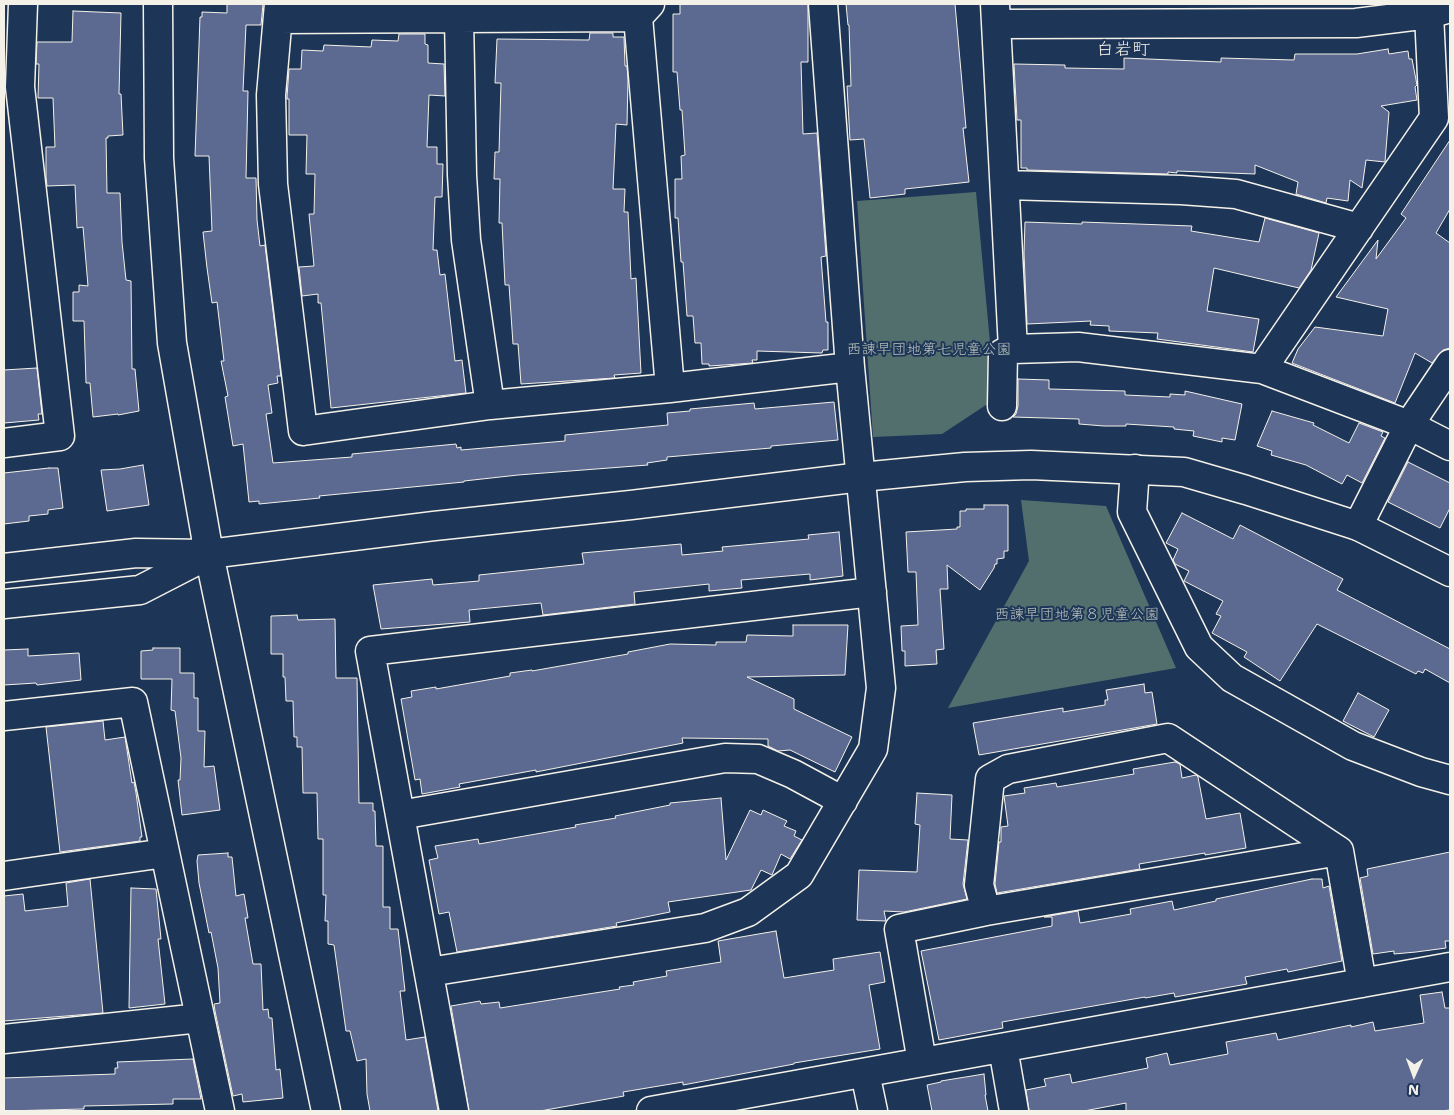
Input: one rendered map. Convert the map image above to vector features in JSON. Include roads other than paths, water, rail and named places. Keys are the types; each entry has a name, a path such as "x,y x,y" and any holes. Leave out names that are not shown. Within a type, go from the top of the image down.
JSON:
{"street":[{"path":"4,443 60,436 12,86 23,4"},
{"path":"158,4 159,158 172,343 209,554 326,1111"},
{"path":"429,972 705,928 748,912 798,875 873,749 881,688 850,367 823,4"},
{"path":"670,388 644,10 460,18 278,11 271,95 273,184 303,431 490,405 670,388 850,367"},
{"path":"1013,350 996,14 1356,23 1440,11 1434,118 1262,369"},
{"path":"460,18 462,175 466,240 490,405"},
{"path":"1005,185 1181,190 1236,194 1359,228"},
{"path":"1002,406 1003,353 1013,350 1078,347 1262,369 1409,425 1450,446"},
{"path":"1358,526 1409,425 1450,364"},
{"path":"4,568 136,553 209,554 434,526 632,505 860,476 965,467 1031,466 1184,472 1358,526 1450,572"},
{"path":"1135,469 1132,512 1199,647 1232,678 1353,746 1421,772 1450,780"},
{"path":"4,604 140,590 209,554"},
{"path":"454,1111 370,651 872,592"},
{"path":"4,716 133,702 220,1111"},
{"path":"986,911 979,885 990,779 1008,769 1168,738 1339,851 1362,983"},
{"path":"400,815 724,758 758,759 793,774 843,801"},
{"path":"922,1062 899,929 986,911 1339,851"},
{"path":"4,876 165,853"},
{"path":"651,1111 1450,967"},
{"path":"4,1039 200,1018"},
{"path":"1003,1048 1014,1111"},
{"path":"866,1073 873,1111"}],"district":[{"name":"白岩町","path":"1123,50"}],"park label":[{"name":"西諌早団地第七児童公園","path":"929,350"},
{"name":"西諫早団地第８児童公園","path":"1077,615"}]}
